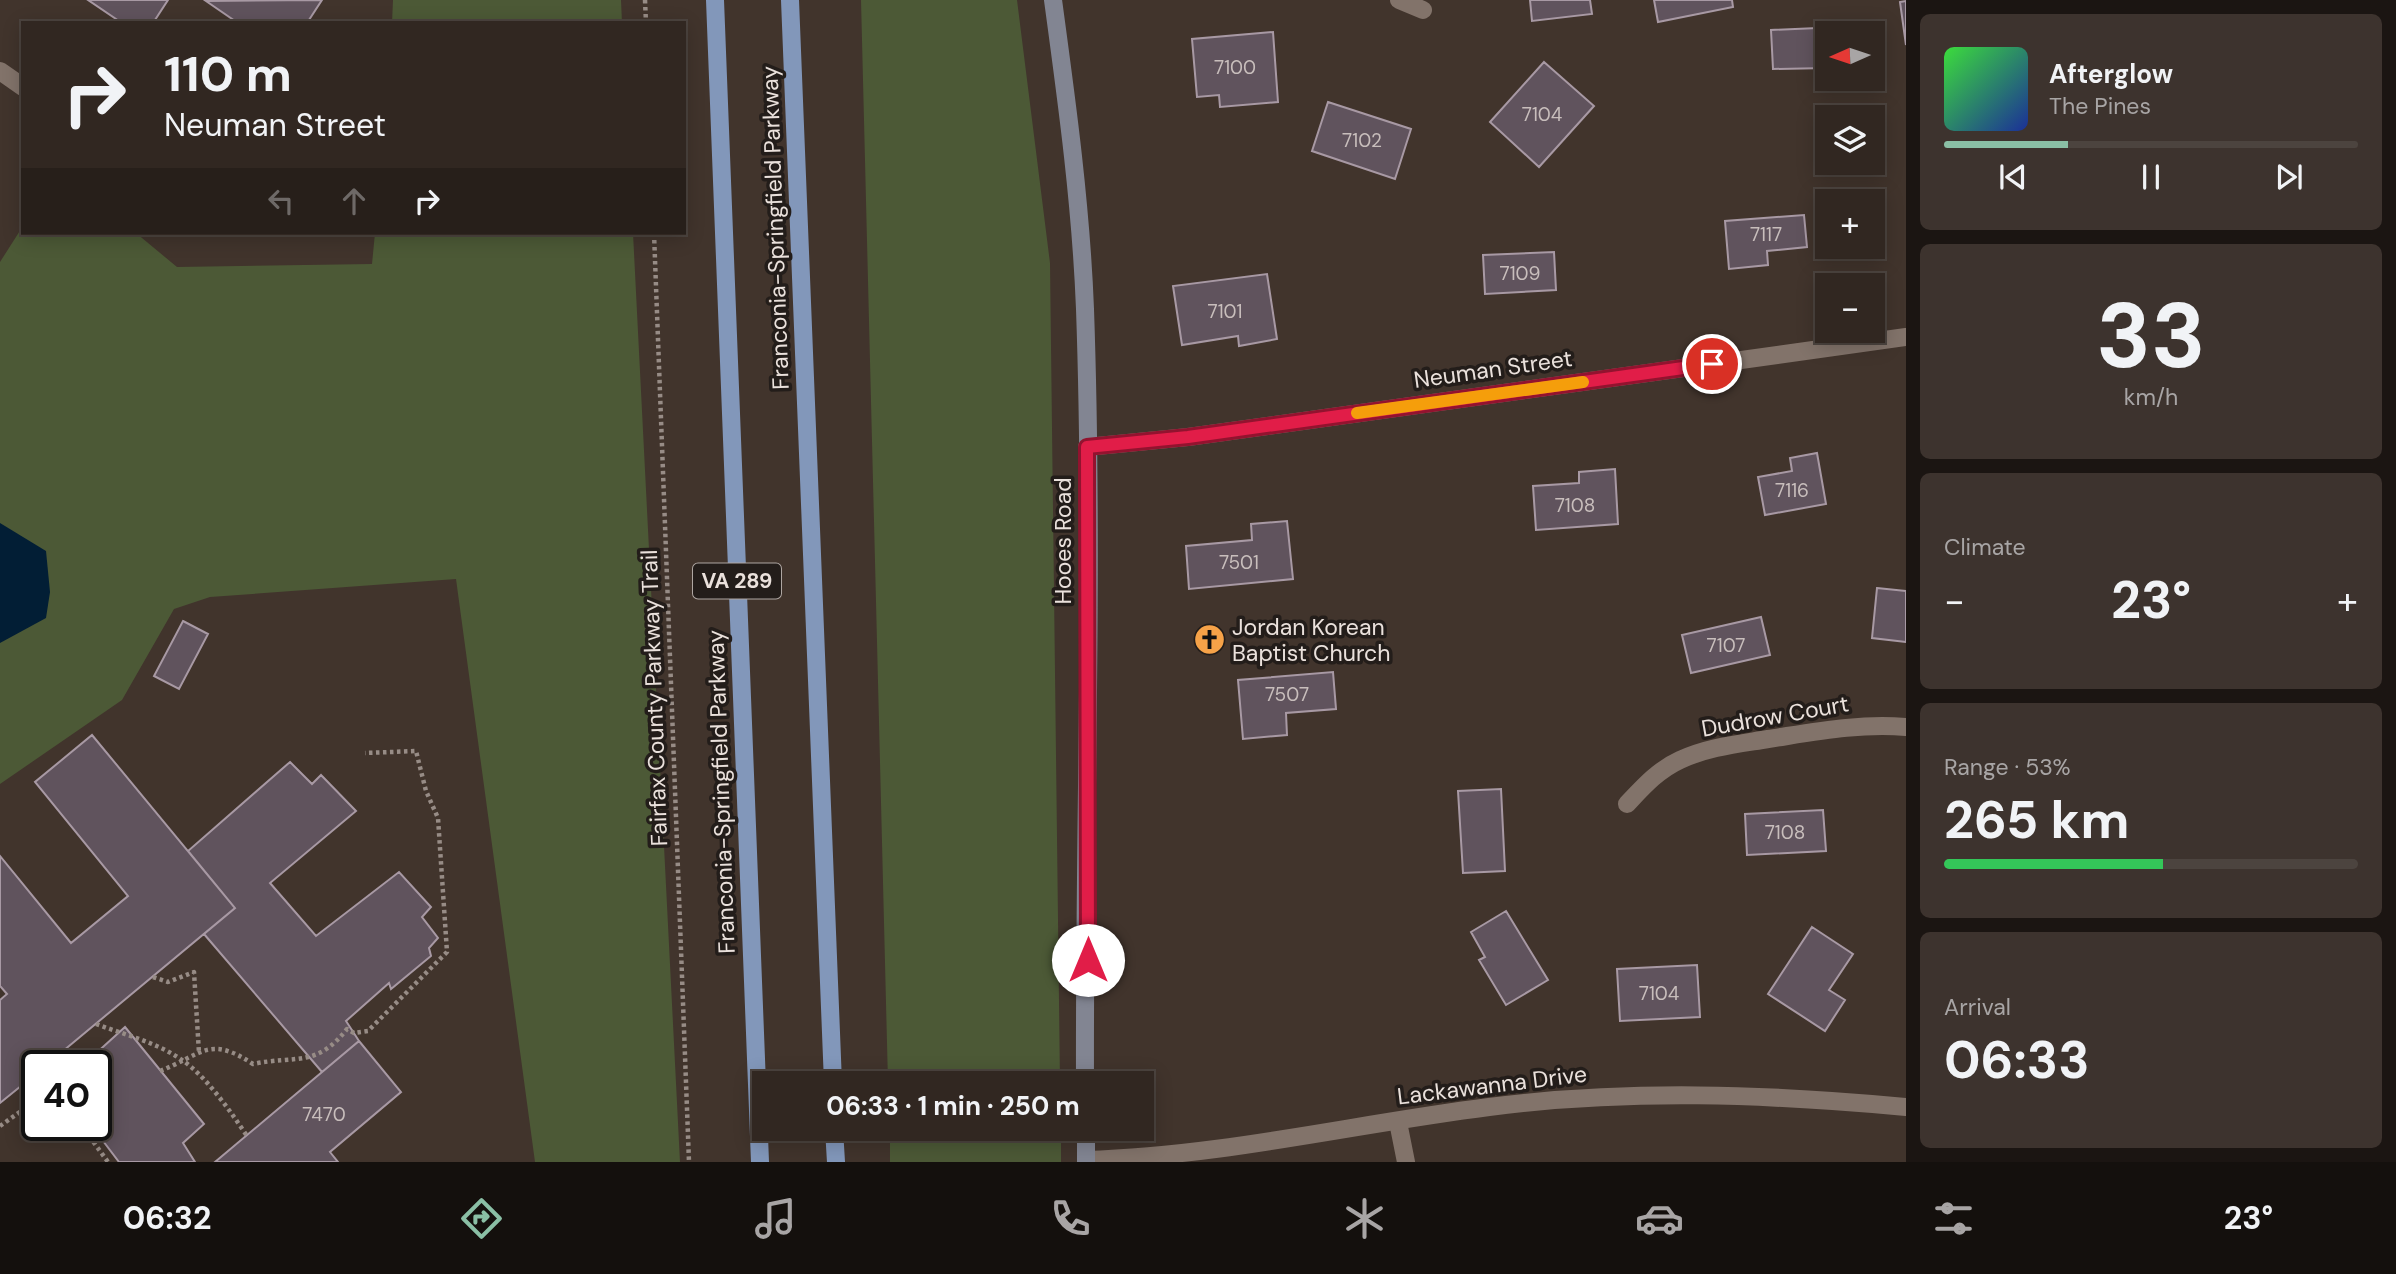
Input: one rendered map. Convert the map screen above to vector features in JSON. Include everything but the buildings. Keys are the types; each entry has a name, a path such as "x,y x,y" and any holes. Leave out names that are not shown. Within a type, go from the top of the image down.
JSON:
{"main road":[{"name":"Franconia-Springfield Parkway","path":"715,0 760,1162"},
{"name":"Franconia-Springfield Parkway","path":"790,0 833,1071"},
{"path":"835,1141 836,1162"}],"street":[{"name":"Hooes Road","path":"1053,0 1074,162 1084,307 1087,447 1085,1071"},
{"path":"1399,0 1423,10"},
{"path":"0,71 21,86"},
{"name":"Neuman Street","path":"1087,447 1188,437 1906,337"},
{"name":"Dudrow Court","path":"1627,804 1653,776 1679,760 1710,748 1829,730 1867,726 1906,727"},
{"name":"Lackawanna Drive","path":"1086,1161 1170,1156 1488,1107 1616,1095 1790,1097 1906,1107"},
{"path":"1398,1122 1406,1162"},
{"path":"1086,1141 1086,1161"}],"path":[{"path":"645,0 646,21"},
{"name":"Fairfax County Parkway Trail","path":"654,235 690,1162"},
{"path":"160,1071 210,1047 232,1050 253,1064 285,1057 298,1060 318,1056 337,1041 347,1028 354,1032 368,1031 447,951 438,818 426,791 420,758 416,751 365,753"},
{"path":"153,977 168,982 194,972 199,1053"},
{"path":"96,1024 145,1040 184,1061 231,1112 247,1136"},
{"path":"0,1126 21,1111"},
{"path":"93,1141 108,1162"}],"green space":[{"path":"393,0 621,0 622,21 392,21"},
{"path":"861,0 1017,0 1050,263 1060,1071 888,1071"},
{"path":"21,229 21,235 138,235 177,267 372,264 375,235 633,235 680,1162 535,1162 456,579 210,597 174,609 122,700 0,784 0,262"},
{"path":"890,1141 1061,1141 1061,1162 890,1162"}],"water":[{"path":"0,523 46,551 50,592 46,618 0,643"}],"slow traffic":[{"path":"1357,413 1583,382"}],"place":[{"name":"Jordan Korean Baptist Church","path":"1209,640"}],"route":[{"path":"1088,960 1087,447 1188,437 1712,364"}]}
